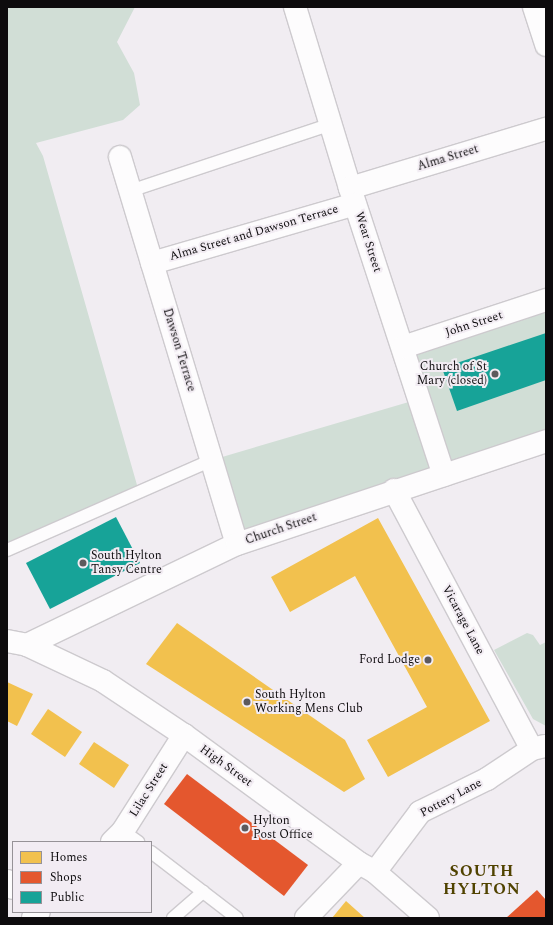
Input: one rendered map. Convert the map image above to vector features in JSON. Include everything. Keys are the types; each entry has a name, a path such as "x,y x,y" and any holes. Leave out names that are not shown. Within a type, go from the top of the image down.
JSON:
{"street":[{"name":"Wear Street","path":"295,7 353,196 444,475"},
{"path":"534,7 546,45"},
{"name":"Alma Street","path":"353,196 546,129"},
{"name":"Dawson Terrace","path":"120,157 237,544"},
{"name":"Alma Street and Dawson Terrace","path":"152,263 353,196"},
{"name":"John Street","path":"403,347 546,300"},
{"name":"Church Street","path":"17,643 237,544 394,490 546,441"},
{"name":"Vicarage Lane","path":"394,490 539,748"},
{"name":"High Street","path":"17,643 103,681 184,735 367,868 428,918"},
{"name":"Lilac Street","path":"124,838 184,735"},
{"name":"Pottery Lane","path":"306,918 367,868 420,812 486,779 539,748"}],"lane":[{"path":"130,191 331,124"},
{"path":"7,550 212,460"},
{"path":"152,853 237,918"},
{"path":"173,918 203,892"}],"shaded area":[{"path":"7,7 135,7 117,42 134,73 140,105 123,120 36,143 43,156 139,492 7,550"},
{"path":"546,300 546,441 237,544 212,460 419,399 403,347"},
{"path":"527,633 533,635 540,645 546,642 546,726 533,719 494,650"}],"building: Homes":[{"name":"Ford Lodge","path":"378,518 490,721 388,777 367,740 427,707 355,576 290,612 271,577"},
{"name":"South Hylton Working Mens Club","path":"177,623 345,740 365,779 344,792 146,664"},
{"path":"7,682 33,694 17,726 7,721"},
{"path":"48,709 82,732 65,757 31,734"},
{"path":"94,742 129,765 114,788 79,764"},
{"path":"346,901 365,918 332,918"}],"building: Shops":[{"path":"187,774 308,865 284,896 164,804"},
{"path":"537,890 546,900 546,918 506,918"}],"building: Public":[{"name":"Church of St Mary (closed)","path":"546,333 546,380 457,411 442,368"},
{"name":"South Hylton Tansy Centre","path":"116,517 140,563 50,609 26,563"}],"place":[{"name":"Church of St Mary (closed)","path":"495,374"},
{"name":"South Hylton Tansy Centre","path":"83,563"},
{"name":"Ford Lodge","path":"428,660"},
{"name":"South Hylton Working Mens Club","path":"247,702"},
{"name":"Hylton Post Office","path":"245,828"}],"district":[{"name":"SOUTH HYLTON","path":"482,880"}]}
